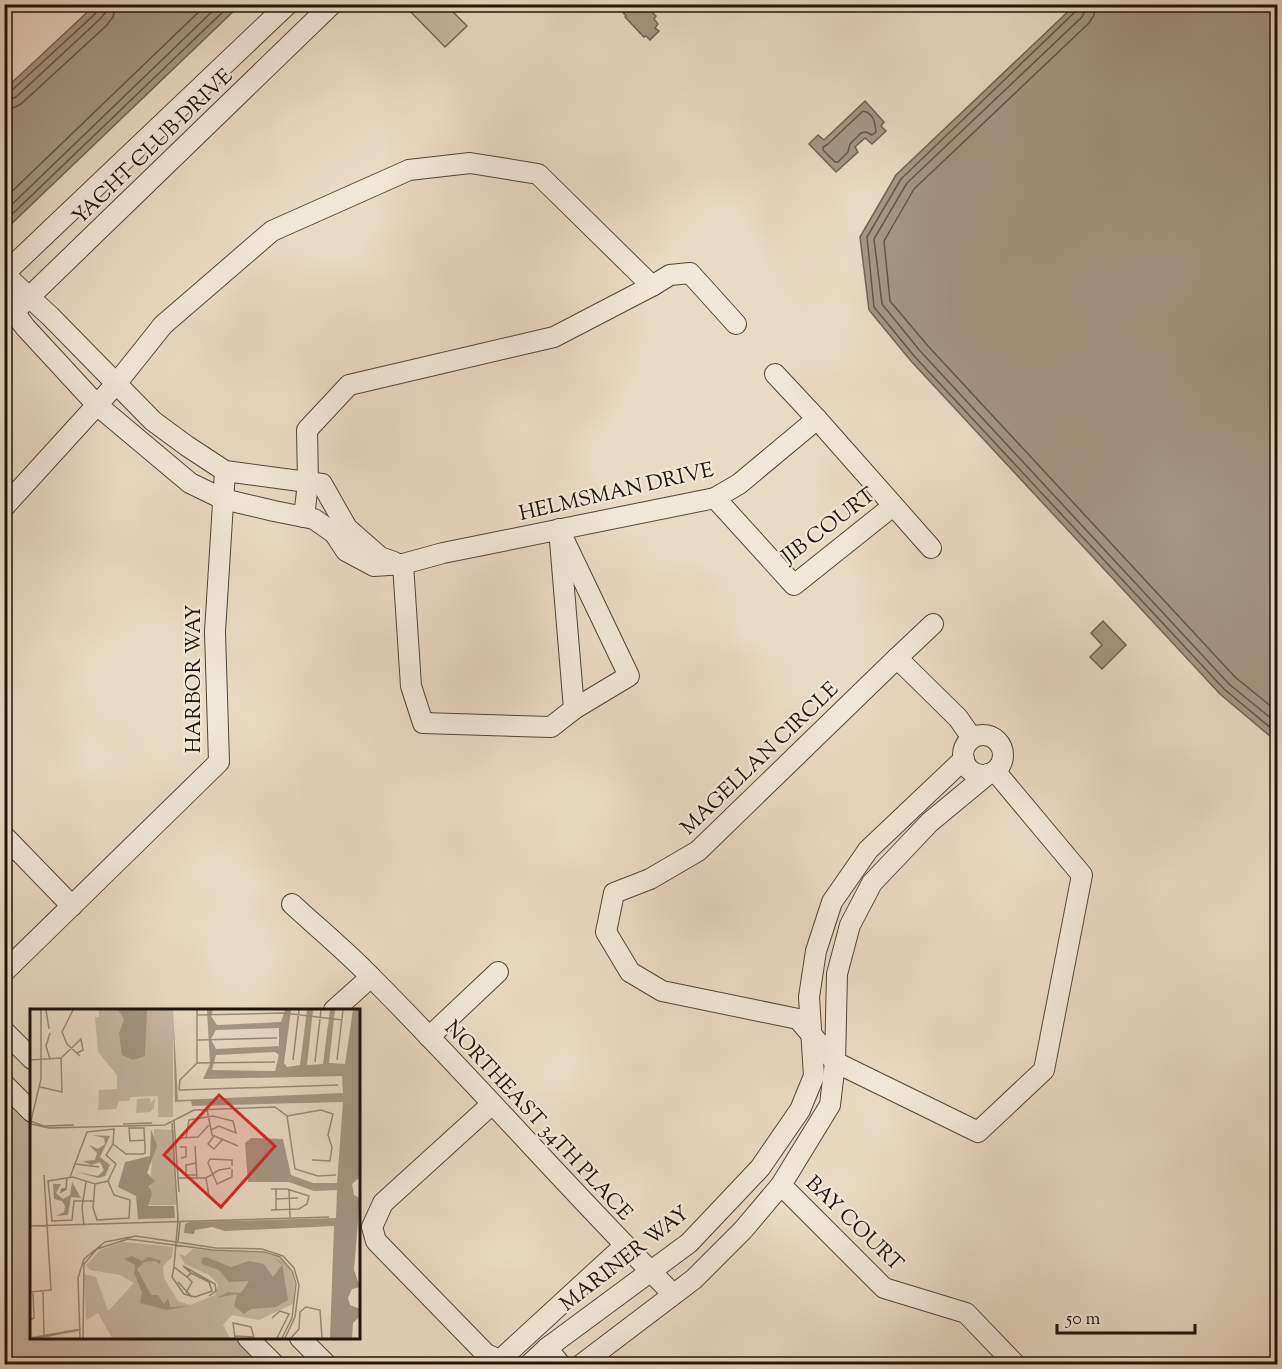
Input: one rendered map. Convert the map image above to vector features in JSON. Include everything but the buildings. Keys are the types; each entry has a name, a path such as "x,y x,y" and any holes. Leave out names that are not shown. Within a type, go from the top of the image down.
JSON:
{"street":[{"name":"YACHT CLUB DRIVE","path":"4,274 288,4"},
{"name":"YACHT CLUB DRIVE","path":"9,316 332,4"},
{"path":"4,507 116,384 163,326 272,231 409,170 470,164 538,174 652,286"},
{"path":"4,274 9,316 25,327 97,405 190,483 223,499 309,518 307,430 349,385 554,338 670,275 690,273 736,324"},
{"path":"4,274 50,316 153,421 187,446 225,471 322,484 347,528 380,557 403,564 411,686 423,723 551,727 574,709 629,676 560,529"},
{"name":"JIB COURT","path":"715,498 794,585 893,506 775,374"},
{"name":"HELMSMAN DRIVE","path":"309,518 334,533 346,550 374,566 403,564 443,553 715,498 739,484 817,419"},
{"name":"HARBOR WAY","path":"4,972 219,762 215,632 225,471"},
{"path":"893,506 931,548"},
{"path":"560,529 574,709"},
{"name":"MAGELLAN CIRCLE","path":"933,624 698,851 650,879 614,893 606,932 630,972 662,991 798,1019 836,1062 978,1132 1044,1070 1082,875 991,773 980,775 972,772 964,759"},
{"path":"897,658 958,718 972,738"},
{"path":"582,1365 694,1279 743,1230 781,1185 830,1105 836,1062 837,974 850,925 872,883 930,822 1000,765 1003,750 994,737 987,734 979,735 966,744 963,751 964,759"},
{"name":"MARINER WAY","path":"531,1365 547,1348 689,1243 760,1168 800,1110 814,1076 809,997 816,951 832,902 868,850 964,759"},
{"path":"4,836 72,906"},
{"name":"NORTHEAST 34TH PLACE","path":"292,904 371,977 673,1294"},
{"path":"429,1037 498,972"},
{"path":"336,1009 371,977"},
{"path":"4,1031 30,1057"},
{"path":"4,1084 30,1110"},
{"path":"492,1104 383,1203 372,1227 376,1241 486,1354 500,1360 624,1245"},
{"name":"BAY COURT","path":"781,1185 884,1288 966,1313 1015,1365"},
{"path":"249,1339 274,1365"},
{"path":"301,1339 326,1365"},
{"path":"547,1348 560,1365"}],"shaded area":[{"path":"404,5 446,5 467,26 445,47"},
{"path":"4,1088 30,1116 30,1339 238,1339 262,1364 5,1364"}],"water":[{"path":"95,5 240,5 5,230 5,89"},
{"path":"629,5 635,7 639,5 643,9 646,6 656,16 654,19 658,24 655,28 659,31 650,40 644,37 625,17 622,11"},
{"path":"1075,5 1277,5 1277,742 1220,694 911,361 869,310 860,237 896,175"},
{"path":"865,101 884,122 881,126 886,131 872,144 865,138 855,147 858,152 836,172 809,144 818,135 824,140"},
{"path":"1103,621 1126,645 1102,669 1090,657 1102,645 1091,633"}]}
